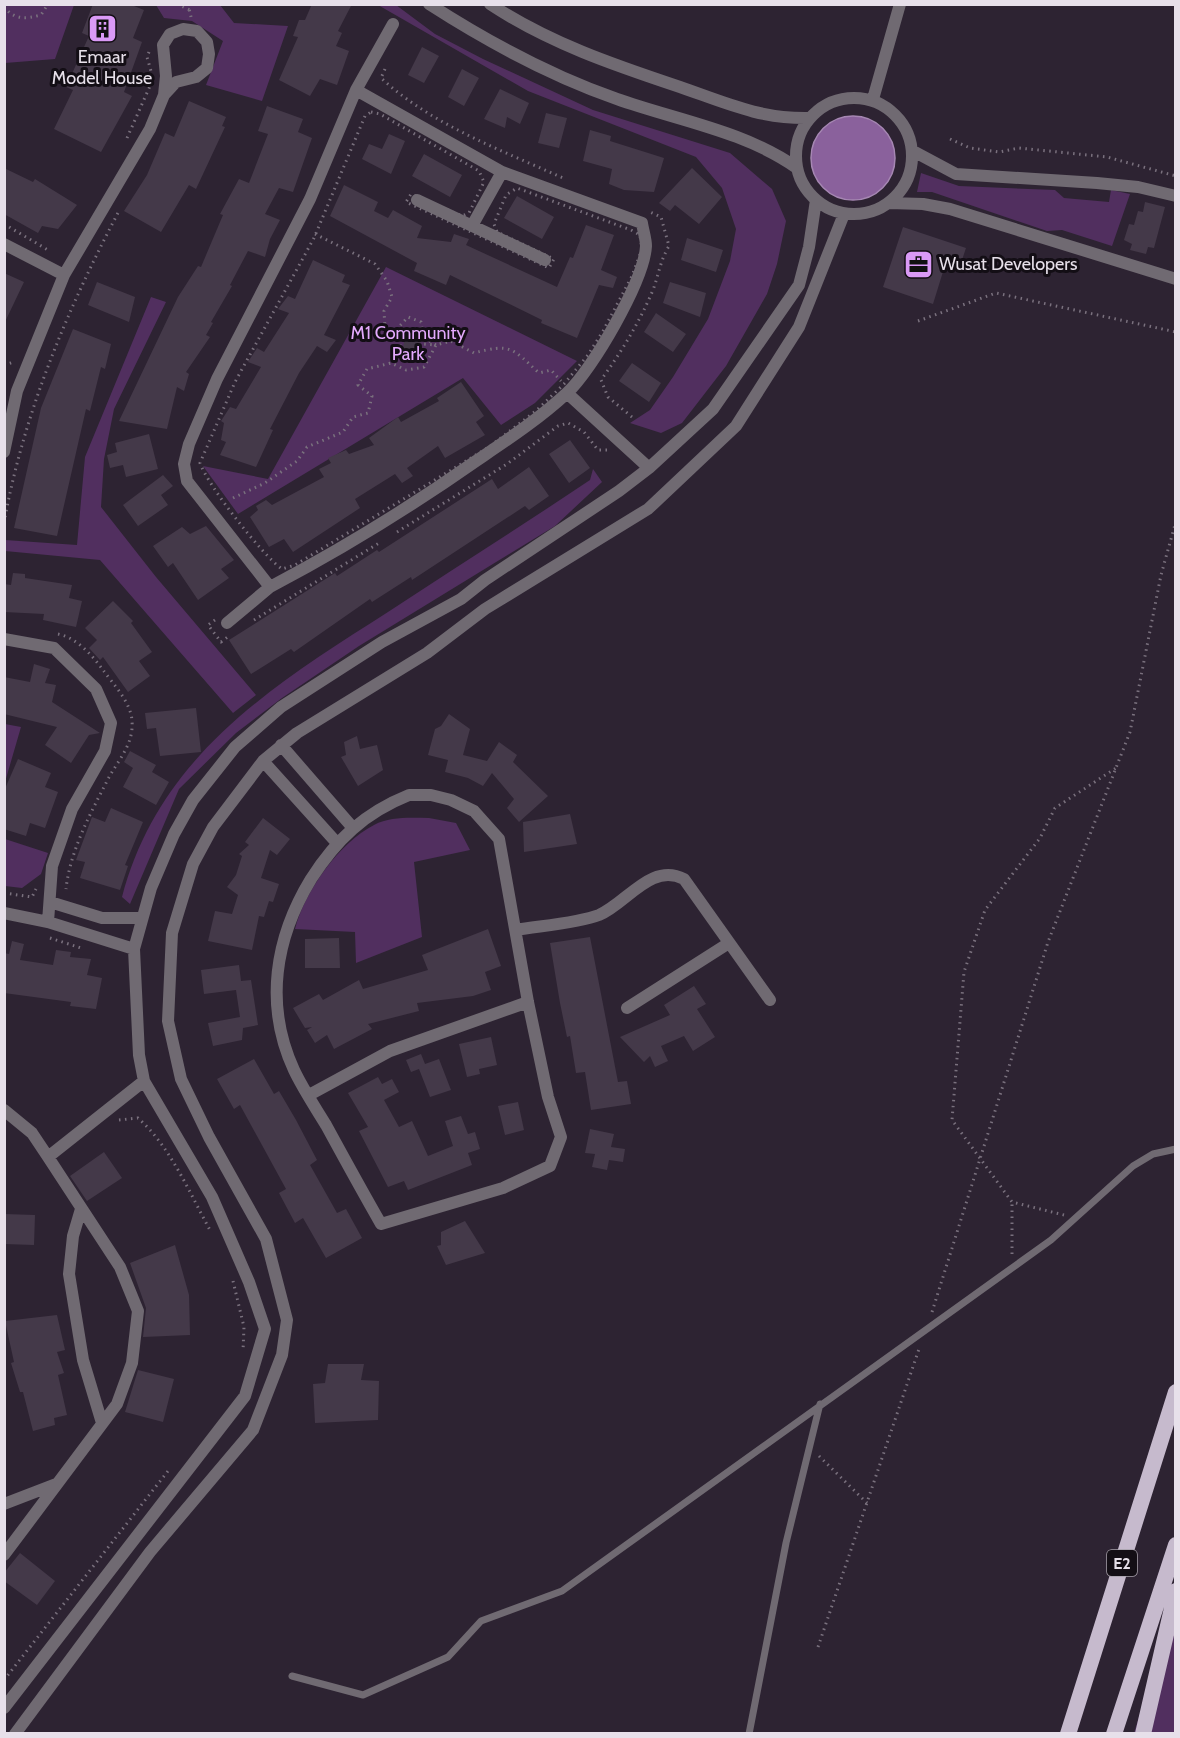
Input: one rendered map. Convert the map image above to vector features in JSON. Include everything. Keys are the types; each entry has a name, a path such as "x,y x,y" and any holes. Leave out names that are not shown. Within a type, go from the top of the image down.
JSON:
{"highway":[{"name":"E2","path":"1068,1734 1176,1392"},
{"path":"1114,1734 1176,1545"},
{"path":"1143,1734 1176,1591"}],"street":[{"path":"429,4 486,39 544,68 615,99 762,147 797,168"},
{"path":"490,4 574,49 641,75 763,116 809,118"},
{"path":"873,99 900,4"},
{"path":"270,587 187,481 184,464 189,444 217,380 310,199 356,90 393,24"},
{"path":"4,452 17,391 64,275 150,129 164,95 166,76 163,45 170,34 183,28 197,32 207,42 210,54 207,68 196,77 176,82 164,95"},
{"path":"226,625 270,587 347,546 406,510 541,416 566,389 620,318 634,287 646,246 642,224 501,172 356,90"},
{"path":"853,97 873,99 886,105 908,131 913,151 911,171 903,189 889,203 875,211 844,214 816,200 804,186 797,168 795,150 800,133 809,118 829,103 853,97"},
{"path":"913,151 956,174 1138,187 1176,196"},
{"path":"473,224 501,172"},
{"path":"417,200 473,224 545,260"},
{"path":"4,1708 245,1396 265,1329 249,1282 212,1197 144,1081 139,1055 134,949 141,918 174,834 193,800 235,747 281,707 382,642 452,604 649,468 712,409 798,285 809,247 816,200"},
{"path":"889,203 923,204 950,209 1176,279"},
{"path":"15,1734 150,1552 253,1430 282,1355 287,1320 266,1239 209,1137 181,1079 168,1021 172,933 194,864 213,827 263,761 281,745 427,653 485,609 648,509 736,426 799,327 844,214"},
{"path":"4,244 64,275"},
{"path":"4,386 17,391"},
{"path":"566,389 649,468"},
{"path":"471,591 485,609"},
{"path":"4,639 54,648 96,689 111,723 105,751 72,809 52,866 48,922"},
{"path":"281,745 353,828"},
{"path":"263,761 336,842"},
{"path":"408,795 431,795 451,800 474,811 499,839 528,1002 548,1097 561,1137 550,1166 503,1188 381,1224 294,1069 286,1044 276,986 284,933 295,905 336,842 389,803 408,795"},
{"path":"516,930 599,915 659,874 674,874 684,879 770,1000"},
{"path":"50,902 102,918 141,918"},
{"path":"4,913 48,922 134,949"},
{"path":"627,1008 729,943"},
{"path":"309,1095 390,1051 528,1002"},
{"path":"48,1157 144,1081"},
{"path":"4,1110 32,1133 120,1268 138,1311 132,1363 117,1404 4,1555"},
{"path":"81,1209 73,1236 69,1274 83,1360 102,1423"},
{"path":"265,1329 287,1320"},
{"path":"4,1504 57,1484"}],"lane":[{"path":"292,1676 363,1695 448,1657 480,1621 562,1591 1011,1268 1077,1218 1134,1166 1153,1154 1176,1149"},
{"path":"749,1734 786,1543 819,1404"}],"path":[{"path":"4,7 12,16 26,19 41,15 48,4"},
{"path":"177,4 190,10"},
{"path":"388,60 381,78 404,98 473,138 565,179"},
{"path":"371,112 380,114 479,171 484,182 469,213 462,216 411,194 406,202 549,268 554,259 497,232 494,224 506,195 517,188 640,235 642,249 632,276 588,355 566,389 489,447 295,565 282,568 272,562 203,472 200,463 235,382 315,234 365,116 371,112"},
{"path":"950,139 970,148 999,152 1019,148 1107,157 1176,176"},
{"path":"632,417 608,398 601,380 624,349 639,321 655,285 660,262 669,246 661,217 641,207"},
{"path":"315,234 375,264 387,281 392,297 384,310 385,328 395,331"},
{"path":"918,321 996,293 1176,332"},
{"path":"395,331 408,317 421,322 423,337 436,345"},
{"path":"395,331 402,351 420,354 424,344 436,345 451,341 474,353 498,346 518,351 539,373 551,370 566,389"},
{"path":"233,498 265,483 297,461 307,447 344,432 352,417 369,413 372,396 358,384 367,369 391,363 406,370 424,367 436,345"},
{"path":"4,365 16,362"},
{"path":"244,626 507,464 558,426 568,423 598,450 629,450"},
{"path":"818,1647 926,1328 1048,942 1130,732 1161,575 1176,521"},
{"path":"208,625 226,625 221,642 208,625"},
{"path":"1077,1218 1012,1202 952,1120 964,972 985,910 1040,838 1055,808 1116,768"},
{"path":"4,893 32,897 38,886"},
{"path":"112,1120 138,1118 149,1127 182,1178 213,1236"},
{"path":"1011,1268 1012,1202"},
{"path":"231,1275 244,1327 243,1359"},
{"path":"809,1446 867,1503"},
{"path":"4,1680 173,1464"}],"green space":[{"path":"5,4 74,5 55,59 5,63"},
{"path":"156,5 220,5 234,23 288,26 262,101 206,85 223,41 192,21 164,18"},
{"path":"378,5 396,5 435,34 593,110 730,153 772,189 786,221 777,264 767,294 726,366 682,423 661,433 630,423 650,410 708,319 730,261 736,229 722,188 696,157 528,91"},
{"path":"921,173 959,186 1055,190 1064,198 1109,202 1111,190 1130,194 1112,246 1062,230 1047,231 932,192 917,192"},
{"name":"M1 Community Park","path":"386,267 577,361 535,403 501,425 463,378 238,514 203,466 268,479"},
{"path":"151,297 166,302 114,409 104,459 101,507 156,577 256,695 233,713 100,560 5,551 5,540 77,545 85,457"},
{"path":"593,469 602,482 555,526 359,646 282,698 236,733 179,789 130,904 122,897 139,847 163,803 192,764 225,729 303,668 590,480"},
{"path":"4,724 21,727 5,782"},
{"path":"429,818 456,823 470,850 414,862 422,937 356,963 355,932 295,929 315,884 348,843 374,825 387,820"},
{"path":"5,839 48,853 41,874 22,888 5,886"},
{"path":"1175,1600 1175,1733 1134,1733"}],"shaded area":[{"path":"853,116 869,119 883,128 892,142 895,158 892,174 883,188 869,197 853,200 837,197 823,188 814,174 811,158 814,142 823,128 837,119"}],"building":[{"path":"93,4 129,4 144,10 133,38 142,42 124,92 132,96 101,152 54,129 73,90 66,87 89,36 82,33"},
{"path":"312,4 352,4 338,31 342,33 336,46 349,51 337,85 320,79 310,96 279,80 298,37 293,36 299,20 305,20"},
{"path":"422,47 439,56 424,83 408,75"},
{"path":"462,69 479,78 464,106 448,97"},
{"path":"500,89 529,103 520,124 507,117 505,128 484,119"},
{"path":"189,101 226,117 222,126 225,127 196,189 189,185 161,232 124,211 147,175 165,133 174,137"},
{"path":"267,106 303,119 298,132 312,138 293,192 279,188 265,214 280,220 270,239 265,257 248,251 230,285 232,286 211,322 213,323 206,335 210,337 186,372 189,374 184,391 177,387 167,429 119,421 178,297 198,266 201,267 223,215 220,214 239,179 249,183 268,134 258,131"},
{"path":"546,113 567,118 559,148 538,143"},
{"path":"590,130 611,136 610,141 664,158 654,192 624,190 609,184 612,169 583,161"},
{"path":"389,134 405,141 391,174 362,159 369,144 382,149"},
{"path":"424,154 462,175 450,197 412,176"},
{"path":"4,168 33,182 35,179 77,205 58,229 42,226 38,233 4,214"},
{"path":"692,168 722,197 699,224 675,205 670,211 659,203"},
{"path":"344,185 378,202 374,211 388,218 393,210 422,226 417,238 451,242 454,234 469,239 466,245 557,287 570,257 573,258 586,225 614,235 601,270 617,277 613,288 599,285 577,338 541,323 542,320 450,275 446,285 414,271 417,263 330,216"},
{"path":"517,196 554,217 542,239 504,218"},
{"path":"1145,202 1165,207 1154,248 1148,247 1146,254 1130,250 1132,244 1124,240 1129,224 1134,225 1138,211 1143,212"},
{"name":"Wusat Developers","path":"903,227 966,248 960,266 946,262 933,304 883,287"},
{"path":"687,238 723,250 716,272 681,260"},
{"path":"313,260 345,275 342,282 350,285 324,335 336,340 327,352 317,346 299,373 270,429 273,430 256,467 220,455 226,442 221,440 224,423 221,421 230,407 236,409 261,367 248,362 257,348 264,352 289,313 278,309 288,296 295,299"},
{"path":"4,273 24,282 4,324"},
{"path":"97,282 135,297 129,322 88,305"},
{"path":"670,282 706,293 700,317 663,303"},
{"path":"656,313 686,334 673,352 644,332"},
{"path":"73,329 111,344 105,369 101,367 90,411 86,409 57,536 14,528 41,408"},
{"path":"407,330 422,334 418,354 402,351"},
{"path":"632,363 661,383 649,402 619,381"},
{"path":"461,382 484,416 476,422 485,435 445,458 438,446 407,468 413,476 402,483 395,474 355,499 360,508 293,552 284,539 269,547 250,517 258,510 256,506 266,500 272,505 324,477 319,469 331,463 328,458 346,450 349,454 374,445 369,438 398,417 401,422 439,401 437,398"},
{"path":"149,434 158,469 126,477 123,465 110,468 107,455 117,452 115,443"},
{"path":"570,440 590,468 569,483 549,454"},
{"path":"529,467 549,496 529,510 525,506 412,580 411,577 372,602 370,599 294,652 291,649 251,674 229,640 335,573 337,576 377,550 379,552 492,479 498,489"},
{"path":"163,475 173,486 161,495 168,505 138,526 123,505"},
{"path":"206,526 234,560 221,569 229,578 198,600 173,563 168,567 153,546 182,527 190,534"},
{"path":"13,573 25,574 25,578 72,585 69,598 82,601 76,627 43,620 44,614 4,612 4,584 11,585"},
{"path":"113,601 133,621 131,623 152,652 139,661 150,676 128,692 103,657 100,660 89,648 97,640 85,628"},
{"path":"34,664 50,669 45,683 56,685 52,702 100,733 89,735 71,763 45,745 57,727 4,714 4,677 30,682"},
{"path":"196,708 201,752 160,756 156,728 147,729 145,713"},
{"path":"449,714 470,729 463,755 487,761 499,742 517,755 513,762 548,796 519,822 507,808 514,799 492,773 483,786 468,778 445,772 448,760 428,755 435,729 441,726"},
{"path":"357,736 360,749 377,745 383,770 358,786 341,757 346,755 344,742"},
{"path":"130,751 156,765 152,772 169,782 156,805 123,787 133,768 124,762"},
{"path":"18,759 51,773 45,787 58,792 45,828 30,823 26,836 4,829 4,791"},
{"path":"111,808 143,822 125,865 128,866 120,890 80,878 85,862 76,860 92,817 105,822"},
{"path":"570,814 577,844 524,852 523,822"},
{"path":"263,818 290,839 277,855 270,850 261,878 279,884 273,902 269,901 264,917 259,916 252,950 208,941 215,911 232,914 238,895 227,887 236,875 242,856 239,854 249,845 245,842"},
{"path":"488,929 501,966 485,972 491,990 473,996 417,1003 419,1011 368,1024 372,1029 334,1049 327,1035 315,1043 307,1030 312,1027 305,1028 293,1008 319,994 323,1000 359,980 363,989 428,970 422,955"},
{"path":"590,937 618,1082 627,1081 631,1104 591,1110 585,1072 576,1073 570,1036 567,1037 550,943"},
{"path":"339,938 340,968 305,968 305,939"},
{"path":"12,941 24,944 20,960 53,965 56,950 71,952 70,957 91,959 87,975 102,978 96,1009 70,1006 71,1002 4,993 4,953 9,954"},
{"path":"239,965 241,981 251,980 258,1025 243,1028 242,1040 213,1046 208,1023 240,1017 236,990 204,994 201,970"},
{"path":"694,986 706,1004 697,1009 715,1037 693,1051 684,1036 661,1046 668,1061 655,1067 650,1056 644,1062 620,1037 670,1015 664,1005"},
{"path":"491,1037 497,1065 479,1069 480,1074 467,1077 459,1044"},
{"path":"421,1054 425,1064 439,1059 451,1090 430,1097 419,1069 411,1072 406,1060"},
{"path":"254,1059 274,1094 279,1091 296,1120 317,1160 310,1165 337,1213 346,1209 362,1238 326,1258 303,1218 295,1223 279,1193 286,1189 240,1105 234,1109 217,1079"},
{"path":"378,1077 382,1084 392,1079 399,1092 384,1100 399,1127 412,1121 428,1156 453,1146 445,1121 461,1116 468,1134 475,1132 480,1149 468,1153 472,1165 408,1190 404,1181 388,1187 359,1131 368,1127 348,1093"},
{"path":"518,1102 524,1130 505,1135 498,1106"},
{"path":"590,1129 614,1134 611,1147 625,1149 623,1162 609,1160 607,1170 592,1167 595,1154 585,1153"},
{"path":"104,1152 122,1178 87,1201 70,1176"},
{"path":"4,1214 35,1215 34,1245 4,1244"},
{"path":"465,1221 485,1253 446,1265 437,1246 441,1245 441,1232"},
{"path":"175,1245 189,1295 190,1335 143,1337 146,1308 130,1263"},
{"path":"57,1315 65,1350 57,1352 64,1373 58,1375 67,1415 54,1418 55,1425 33,1431 23,1392 20,1392 11,1363 14,1362 5,1321"},
{"path":"328,1364 364,1364 361,1380 379,1381 378,1420 315,1423 313,1384 325,1383"},
{"path":"138,1370 174,1379 163,1422 125,1412"},
{"path":"20,1553 55,1581 37,1605 4,1581 4,1573"}],"place":[{"name":"Emaar Model House","path":"102,28"},
{"name":"Wusat Developers","path":"918,264"}]}
